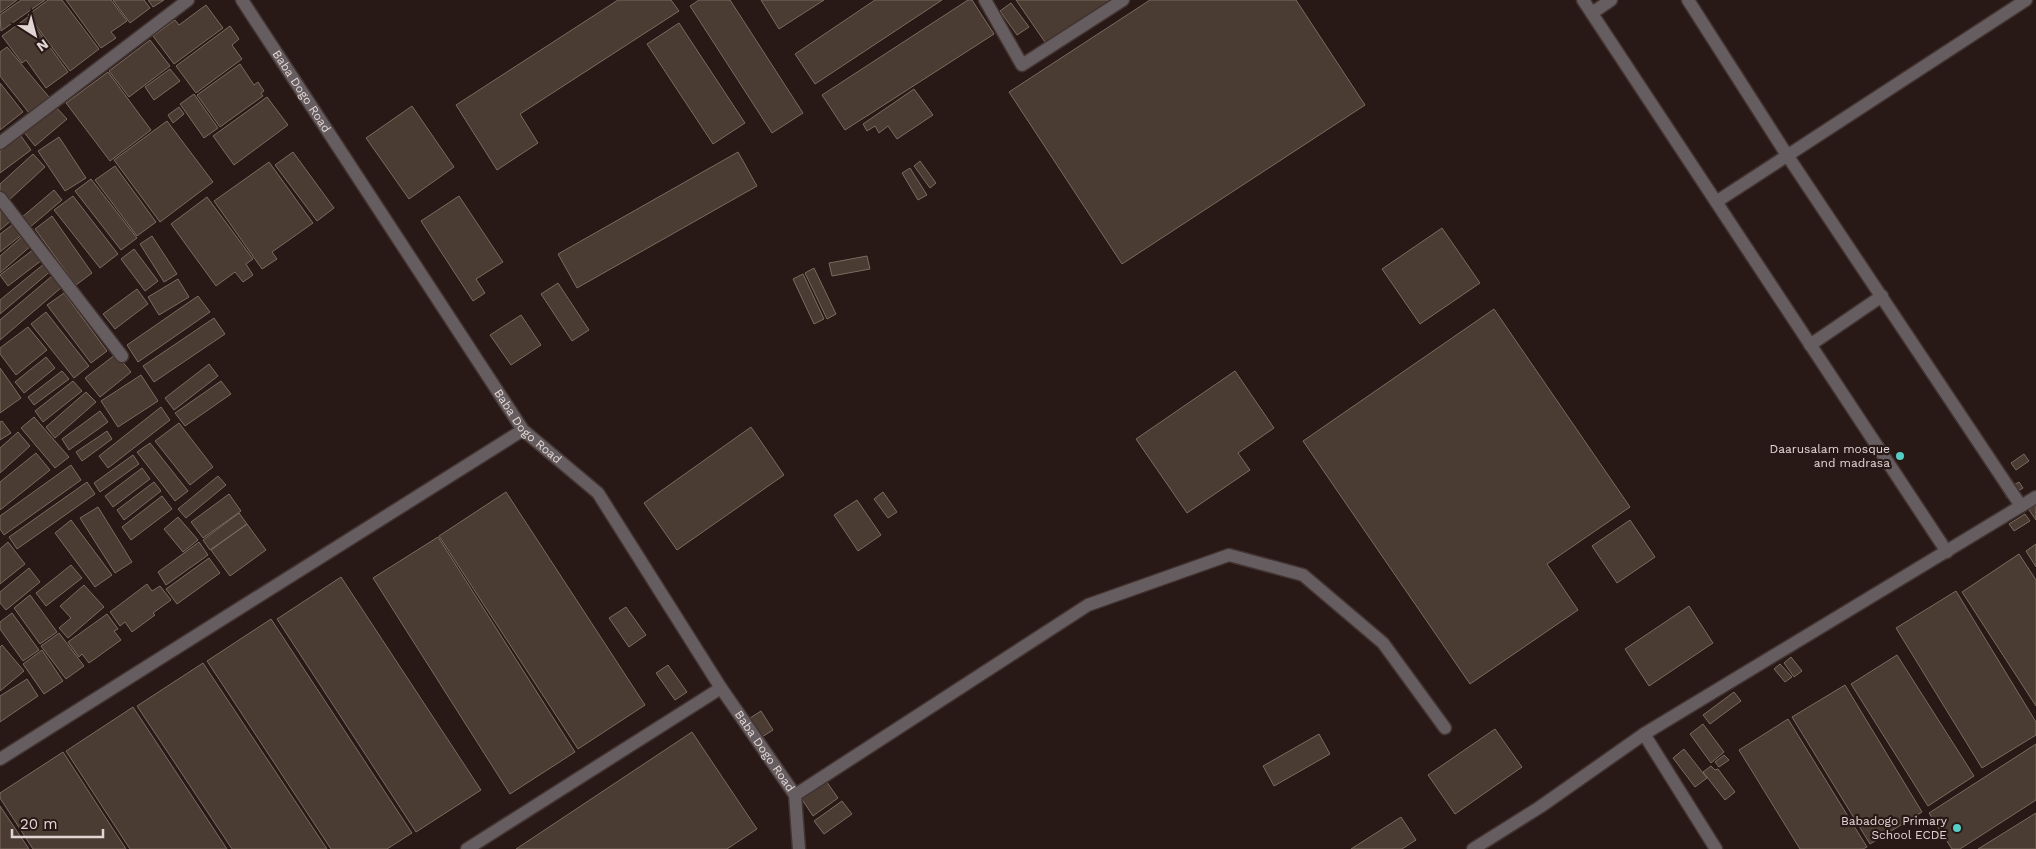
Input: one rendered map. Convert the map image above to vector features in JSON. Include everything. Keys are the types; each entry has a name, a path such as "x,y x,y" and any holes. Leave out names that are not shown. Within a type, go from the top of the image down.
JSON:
{"street":[{"path":"0,143 188,0"},
{"name":"Baba Dogo Road","path":"242,0 523,430 598,493 721,688 795,795 799,849"},
{"path":"986,0 1022,65 1123,0"},
{"path":"1583,0 1947,552"},
{"path":"1592,13 1611,0"},
{"path":"1688,0 1788,155 2021,506"},
{"path":"1716,202 2026,0"},
{"path":"0,198 122,356"},
{"path":"1810,345 1882,296"},
{"path":"0,759 523,430"},
{"path":"1473,849 1540,807 1644,734 2036,497"},
{"path":"795,795 1088,605 1229,555 1304,574 1383,643 1445,728"},
{"path":"467,849 721,688"},
{"path":"1644,734 1716,849"}],"building":[{"path":"0,0 17,0 0,13"},
{"path":"21,0 45,0 1,31 0,15"},
{"path":"48,0 62,0 99,49 70,71 28,15"},
{"path":"66,0 111,0 127,21 111,32 116,38 101,48"},
{"path":"113,0 144,0 150,8 130,23"},
{"path":"148,0 164,0 153,7"},
{"path":"618,0 671,0 679,11 520,114 538,143 497,170 456,105"},
{"path":"699,0 730,0 803,113 772,133 690,6"},
{"path":"761,0 824,0 779,29"},
{"path":"875,0 942,0 815,84 795,54"},
{"path":"968,0 972,0 994,34 845,130 822,95"},
{"path":"1016,0 1111,0 1047,45"},
{"path":"1150,0 1296,0 1365,105 1122,264 1009,92"},
{"path":"1011,3 1029,27 1017,35 1000,11"},
{"path":"206,5 223,28 174,64 153,36 175,20 179,25"},
{"path":"28,17 68,72 46,88 26,60 22,63 2,36"},
{"path":"679,23 745,123 713,144 647,44"},
{"path":"230,26 239,39 232,45 242,59 196,93 176,66"},
{"path":"150,40 170,66 129,97 109,71"},
{"path":"7,47 49,97 29,113 0,76 0,52"},
{"path":"240,64 254,85 258,82 264,91 261,93 263,96 220,127 197,95"},
{"path":"170,69 180,81 154,100 145,87"},
{"path":"108,72 151,130 110,161 66,103"},
{"path":"0,83 23,112 0,130"},
{"path":"914,89 933,115 897,139 888,126 879,133 875,126 867,131 863,124"},
{"path":"194,94 218,128 204,138 180,104"},
{"path":"267,97 288,125 234,165 213,136"},
{"path":"54,105 67,119 35,146 23,131"},
{"path":"412,106 454,167 409,199 366,138"},
{"path":"179,107 184,114 173,123 168,115"},
{"path":"167,121 213,182 160,222 114,160"},
{"path":"21,136 31,150 0,173 0,151"},
{"path":"59,137 86,178 65,191 38,151"},
{"path":"293,152 334,208 317,221 275,165"},
{"path":"738,152 757,186 577,288 558,254"},
{"path":"33,154 45,167 8,201 0,192 0,184"},
{"path":"920,161 936,183 930,188 914,166"},
{"path":"269,162 313,223 272,252 277,259 262,269 214,201"},
{"path":"115,166 156,222 137,236 95,180"},
{"path":"910,168 927,195 918,200 902,173"},
{"path":"91,179 137,238 121,250 75,191"},
{"path":"54,190 62,200 29,228 21,218"},
{"path":"73,196 118,254 100,268 54,210"},
{"path":"459,196 503,262 476,279 485,293 473,301 421,221"},
{"path":"207,197 253,259 246,264 253,275 243,282 235,272 216,286 171,224"},
{"path":"0,208 13,219 0,230"},
{"path":"52,216 92,273 76,285 35,229"},
{"path":"16,222 24,233 0,252 0,234"},
{"path":"1442,228 1480,283 1420,324 1382,269"},
{"path":"25,234 33,244 0,273 0,256"},
{"path":"152,236 177,274 164,282 140,244"},
{"path":"34,249 42,260 8,286 0,275"},
{"path":"134,249 158,281 145,291 121,259"},
{"path":"867,256 870,269 832,276 829,263"},
{"path":"45,263 52,270 0,314 0,300"},
{"path":"814,268 836,314 827,319 805,273"},
{"path":"803,274 824,319 814,324 793,279"},
{"path":"52,276 62,287 0,340 0,320"},
{"path":"178,279 189,297 159,315 148,297"},
{"path":"558,283 589,330 572,341 541,294"},
{"path":"137,289 148,304 115,329 103,314"},
{"path":"64,293 107,351 91,363 47,305"},
{"path":"198,296 210,312 138,362 127,345"},
{"path":"1494,309 1630,507 1547,564 1578,610 1470,684 1303,441"},
{"path":"46,312 89,366 74,378 31,324"},
{"path":"521,315 541,345 511,365 490,335"},
{"path":"214,318 225,334 154,382 143,366"},
{"path":"28,327 47,350 16,375 0,354 0,348"},
{"path":"116,354 131,372 100,397 85,378"},
{"path":"46,357 55,368 24,393 15,382"},
{"path":"209,364 218,376 174,410 165,398"},
{"path":"0,368 21,398 0,413"},
{"path":"62,371 69,379 34,405 28,397"},
{"path":"1235,371 1274,428 1238,453 1250,470 1187,513 1136,439"},
{"path":"141,375 158,401 118,427 101,401"},
{"path":"73,381 82,391 43,422 35,411"},
{"path":"221,381 231,394 185,426 175,413"},
{"path":"86,392 96,402 55,438 46,427"},
{"path":"161,407 170,420 108,468 99,456"},
{"path":"100,411 108,422 69,450 62,439"},
{"path":"34,417 69,457 55,468 21,428"},
{"path":"2,421 11,433 0,440 0,422"},
{"path":"179,423 213,467 190,485 155,441"},
{"path":"751,427 784,475 677,550 644,503"},
{"path":"107,431 112,439 82,461 76,452"},
{"path":"18,432 30,446 0,473 0,448"},
{"path":"150,443 188,491 175,501 137,452"},
{"path":"36,453 50,470 0,510 0,482"},
{"path":"2024,454 2029,461 2016,470 2011,463"},
{"path":"133,455 139,464 100,492 94,483"},
{"path":"71,465 81,480 4,535 0,529 0,516"},
{"path":"142,468 150,479 113,507 105,496"},
{"path":"218,476 226,485 186,518 178,509"},
{"path":"87,482 95,494 17,549 9,537"},
{"path":"154,482 161,491 124,520 117,510"},
{"path":"2019,482 2023,488 2007,498 2003,491"},
{"path":"506,492 645,705 578,749 439,536"},
{"path":"883,492 897,512 888,518 874,499"},
{"path":"229,494 241,511 203,538 191,522"},
{"path":"162,496 172,509 131,540 122,527"},
{"path":"857,500 881,535 858,551 834,515"},
{"path":"2036,505 2036,520 2029,510"},
{"path":"98,507 132,562 115,573 80,518"},
{"path":"239,513 247,524 210,550 203,540"},
{"path":"2025,514 2030,521 2014,531 2009,524"},
{"path":"178,517 198,540 183,552 164,529"},
{"path":"71,520 112,575 95,587 55,533"},
{"path":"1630,520 1655,557 1617,583 1592,546"},
{"path":"247,524 266,550 230,576 211,550"},
{"path":"438,537 575,752 510,794 373,578"},
{"path":"8,542 25,564 0,584 0,549"},
{"path":"199,542 208,555 166,585 158,572"},
{"path":"2036,544 2036,567 2026,551"},
{"path":"2019,554 2036,580 2036,706 1962,592"},
{"path":"209,558 220,573 177,604 166,589"},
{"path":"71,565 82,578 46,606 36,593"},
{"path":"29,568 40,582 6,610 0,603 0,592"},
{"path":"341,577 481,790 416,832 277,619"},
{"path":"147,584 152,591 160,586 171,600 132,632 125,622 120,626 110,612"},
{"path":"84,585 104,607 68,638 59,628 71,618 60,606"},
{"path":"1956,591 2036,722 2036,735 1982,768 1896,628"},
{"path":"30,595 57,632 40,644 14,608"},
{"path":"1689,606 1713,643 1649,686 1625,649"},
{"path":"626,607 646,635 629,647 609,618"},
{"path":"12,613 39,650 23,661 0,629 0,622"},
{"path":"107,614 118,629 114,631 121,640 89,663 82,654 79,657 68,642"},
{"path":"271,619 412,833 387,849 331,849 207,661"},
{"path":"59,633 84,666 66,679 41,646"},
{"path":"2,645 24,671 0,691 0,647"},
{"path":"42,650 63,681 44,694 23,664"},
{"path":"1897,655 1974,776 1928,806 1851,684"},
{"path":"1791,657 1802,671 1794,677 1784,663"},
{"path":"203,663 327,849 232,849 137,706"},
{"path":"1780,664 1792,677 1785,682 1774,669"},
{"path":"668,665 687,692 675,700 656,673"},
{"path":"27,679 38,696 0,722 0,696"},
{"path":"1845,685 1922,812 1870,844 1792,717"},
{"path":"1734,692 1741,701 1710,724 1703,715"},
{"path":"133,707 227,849 130,849 66,751"},
{"path":"761,711 773,730 762,737 750,718"},
{"path":"1788,719 1867,847 1863,849 1800,849 1739,750"},
{"path":"1703,724 1724,752 1711,763 1690,734"},
{"path":"1495,729 1522,767 1455,814 1428,775"},
{"path":"692,732 757,829 727,849 516,849"},
{"path":"1319,734 1330,754 1274,786 1263,766"},
{"path":"2036,744 2036,800 1960,849 1952,849 1929,813"},
{"path":"1684,749 1707,778 1695,787 1673,758"},
{"path":"63,752 126,849 33,849 0,798 0,793"},
{"path":"1724,755 1729,760 1719,767 1715,762"},
{"path":"1711,766 1715,770 1718,769 1735,792 1725,800 1703,772"},
{"path":"826,781 838,798 813,816 801,798"},
{"path":"842,801 852,814 824,834 814,821"},
{"path":"0,806 29,849 0,849"},
{"path":"2036,813 2036,849 1978,849"},
{"path":"1401,817 1416,840 1402,849 1351,849"}],"place":[{"name":"Daarusalam mosque and madrasa","path":"1900,456"},
{"name":"Babadogo Primary School ECDE","path":"1957,828"}]}
